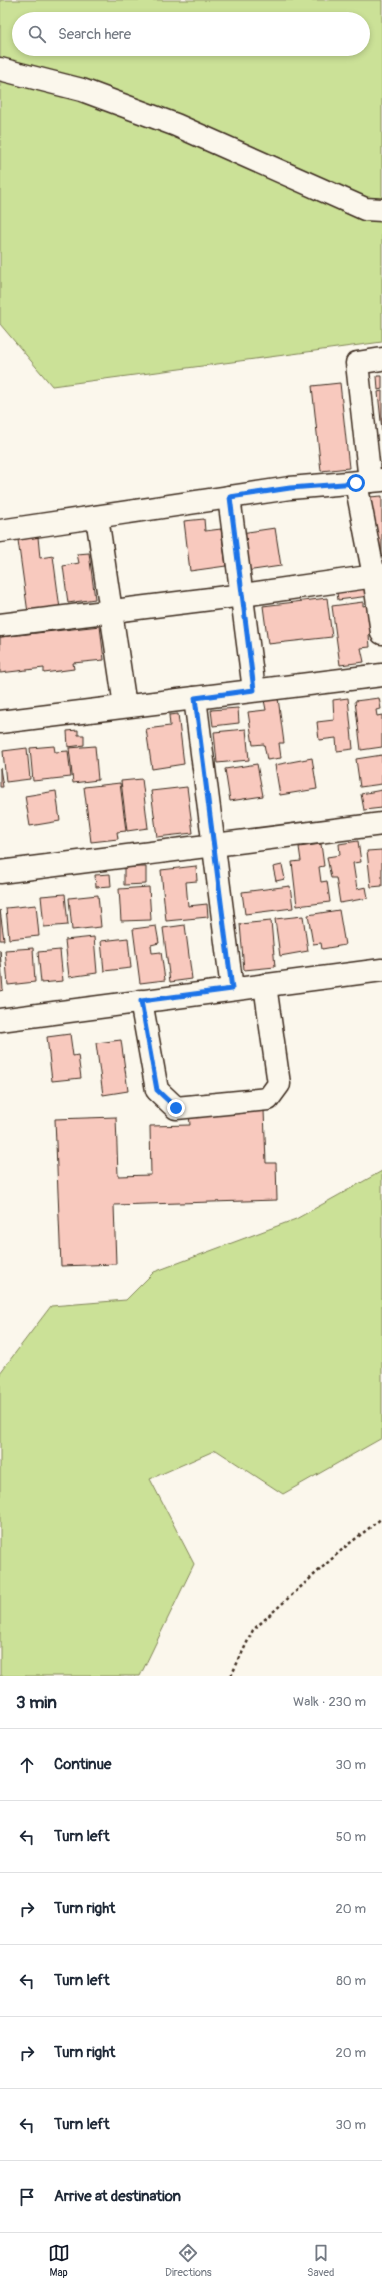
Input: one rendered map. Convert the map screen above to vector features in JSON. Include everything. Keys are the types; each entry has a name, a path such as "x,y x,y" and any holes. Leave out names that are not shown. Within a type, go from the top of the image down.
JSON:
{"street":[{"path":"0,69 82,90 176,126 365,209 382,210"},
{"path":"382,359 357,363 378,576 382,633"},
{"path":"0,532 290,488 369,482"},
{"path":"230,497 254,690"},
{"path":"97,517 125,706"},
{"path":"0,625 243,595 378,576"},
{"path":"0,722 382,675"},
{"path":"195,698 232,989"},
{"path":"0,872 213,844 382,824"},
{"path":"0,1020 382,970"},
{"path":"141,1001 157,1090 176,1108 268,1099 278,1084 266,985"}],"path":[{"path":"231,1676 253,1630 345,1547 382,1518"}],"green space":[{"path":"0,0 382,0 382,342 52,386 0,324"},
{"path":"382,1171 382,1438 283,1494 216,1450 150,1479 194,1564 140,1676 0,1676 0,1373 51,1306 126,1300 154,1272 296,1219"}],"building":[{"path":"377,376 382,376 382,389 378,390"},
{"path":"340,383 349,468 321,471 312,386"},
{"path":"382,391 382,431 378,392"},
{"path":"382,496 382,555 376,556 369,497"},
{"path":"204,519 205,531 221,529 226,566 190,571 184,521"},
{"path":"275,528 281,566 246,571 241,533"},
{"path":"38,537 40,558 53,556 60,609 28,613 18,540"},
{"path":"89,553 95,599 68,603 63,566 79,563 77,554"},
{"path":"367,581 369,596 338,600 336,585"},
{"path":"327,598 332,637 268,644 263,606"},
{"path":"363,602 363,606 372,604 376,634 369,635 370,647 361,648 364,662 340,665 332,606"},
{"path":"100,626 104,660 73,663 74,669 44,673 44,668 0,673 0,637"},
{"path":"278,698 284,743 279,743 281,758 267,760 264,744 253,745 248,712 266,710 264,700"},
{"path":"348,698 353,749 337,751 336,738 319,740 317,722 334,720 333,700"},
{"path":"379,698 381,709 376,710 377,716 382,715 382,747 361,750 355,701"},
{"path":"238,708 239,723 213,726 211,710"},
{"path":"178,714 184,764 152,769 146,729 170,726 169,715"},
{"path":"246,729 249,760 217,763 214,732"},
{"path":"78,730 78,735 84,735 84,745 68,747 67,731"},
{"path":"54,746 55,752 68,751 71,777 33,781 30,748"},
{"path":"95,746 98,780 73,783 69,748"},
{"path":"27,748 30,779 6,782 3,751"},
{"path":"382,755 382,784 360,787 356,759"},
{"path":"312,758 317,789 280,795 275,765"},
{"path":"257,764 263,796 230,801 225,769"},
{"path":"0,768 3,787 0,787"},
{"path":"142,779 148,828 127,831 121,781"},
{"path":"120,783 126,831 117,832 118,839 91,842 84,787"},
{"path":"187,787 193,833 157,837 151,791"},
{"path":"382,790 382,808 364,810 361,794"},
{"path":"56,791 60,821 30,826 25,796"},
{"path":"358,841 361,862 353,863 357,889 366,887 368,898 340,903 336,878 331,878 327,857 340,855 339,844"},
{"path":"321,844 324,866 319,867 321,882 327,881 330,902 297,906 292,862 301,861 299,847"},
{"path":"382,850 382,886 371,887 367,851"},
{"path":"282,865 285,879 276,881 273,867"},
{"path":"196,866 197,881 186,882 188,906 207,904 208,917 166,921 161,870"},
{"path":"124,867 146,867 146,884 124,885"},
{"path":"110,874 111,886 96,887 95,875"},
{"path":"290,886 293,908 245,914 242,892"},
{"path":"149,887 151,920 121,921 119,889"},
{"path":"65,894 68,925 44,927 41,896"},
{"path":"98,895 101,927 72,930 69,898"},
{"path":"36,905 39,936 9,939 6,908"},
{"path":"0,910 4,940 0,940"},
{"path":"339,910 345,945 322,949 321,943 313,944 308,915"},
{"path":"303,916 308,951 280,956 275,919"},
{"path":"271,921 275,967 244,970 240,924"},
{"path":"185,925 192,979 170,982 163,928"},
{"path":"156,926 159,943 151,945 152,953 161,952 165,980 140,983 133,929"},
{"path":"94,937 97,973 69,977 65,940"},
{"path":"128,938 131,968 104,971 101,941"},
{"path":"33,948 35,982 8,985 5,950"},
{"path":"0,950 3,990 0,991"},
{"path":"60,950 63,981 41,983 38,952"},
{"path":"70,1034 73,1056 78,1055 81,1078 52,1081 47,1037"},
{"path":"121,1040 128,1091 103,1095 96,1043"},
{"path":"264,1110 266,1163 276,1163 277,1200 114,1205 116,1264 61,1266 55,1119 116,1117 118,1176 151,1175 150,1126 190,1125 189,1113"}],"route":[{"path":"176,1108 157,1090 141,1001 232,989 195,698 254,690 230,497 290,488 320,487 356,483"}]}
